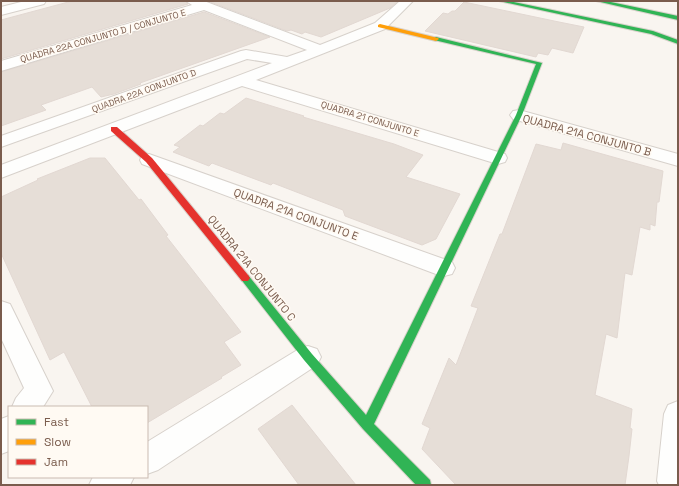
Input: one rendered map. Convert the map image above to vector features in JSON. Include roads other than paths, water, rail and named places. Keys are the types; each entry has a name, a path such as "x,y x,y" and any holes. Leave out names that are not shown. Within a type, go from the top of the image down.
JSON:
{"street":[{"path":"8,7 40,1"},
{"path":"1,172 241,81 380,26 407,1"},
{"path":"502,1 653,33 678,42"},
{"path":"599,1 678,18"},
{"path":"198,4 319,49"},
{"name":"QUADRA 22A CONJUNTO D / CONJUNTO E","path":"1,66 198,4"},
{"path":"380,26 539,63 519,115"},
{"name":"QUADRA 22A CONJUNTO D","path":"1,142 246,54 288,62"},
{"name":"QUADRA 21 CONJUNTO E","path":"241,81 498,158"},
{"name":"QUADRA 21A CONJUNTO B","path":"444,268 519,115 678,160"},
{"name":"QUADRA 21A CONJUNTO C","path":"114,129 149,160 308,357 367,425 425,485"},
{"name":"QUADRA 21A CONJUNTO E","path":"149,160 444,268"},
{"path":"367,425 444,268"},
{"path":"1,311 39,390 27,406"},
{"path":"148,458 308,357"},
{"path":"678,414 673,481 678,485"},
{"path":"1,440 8,431"},
{"path":"105,485 116,478"}]}
